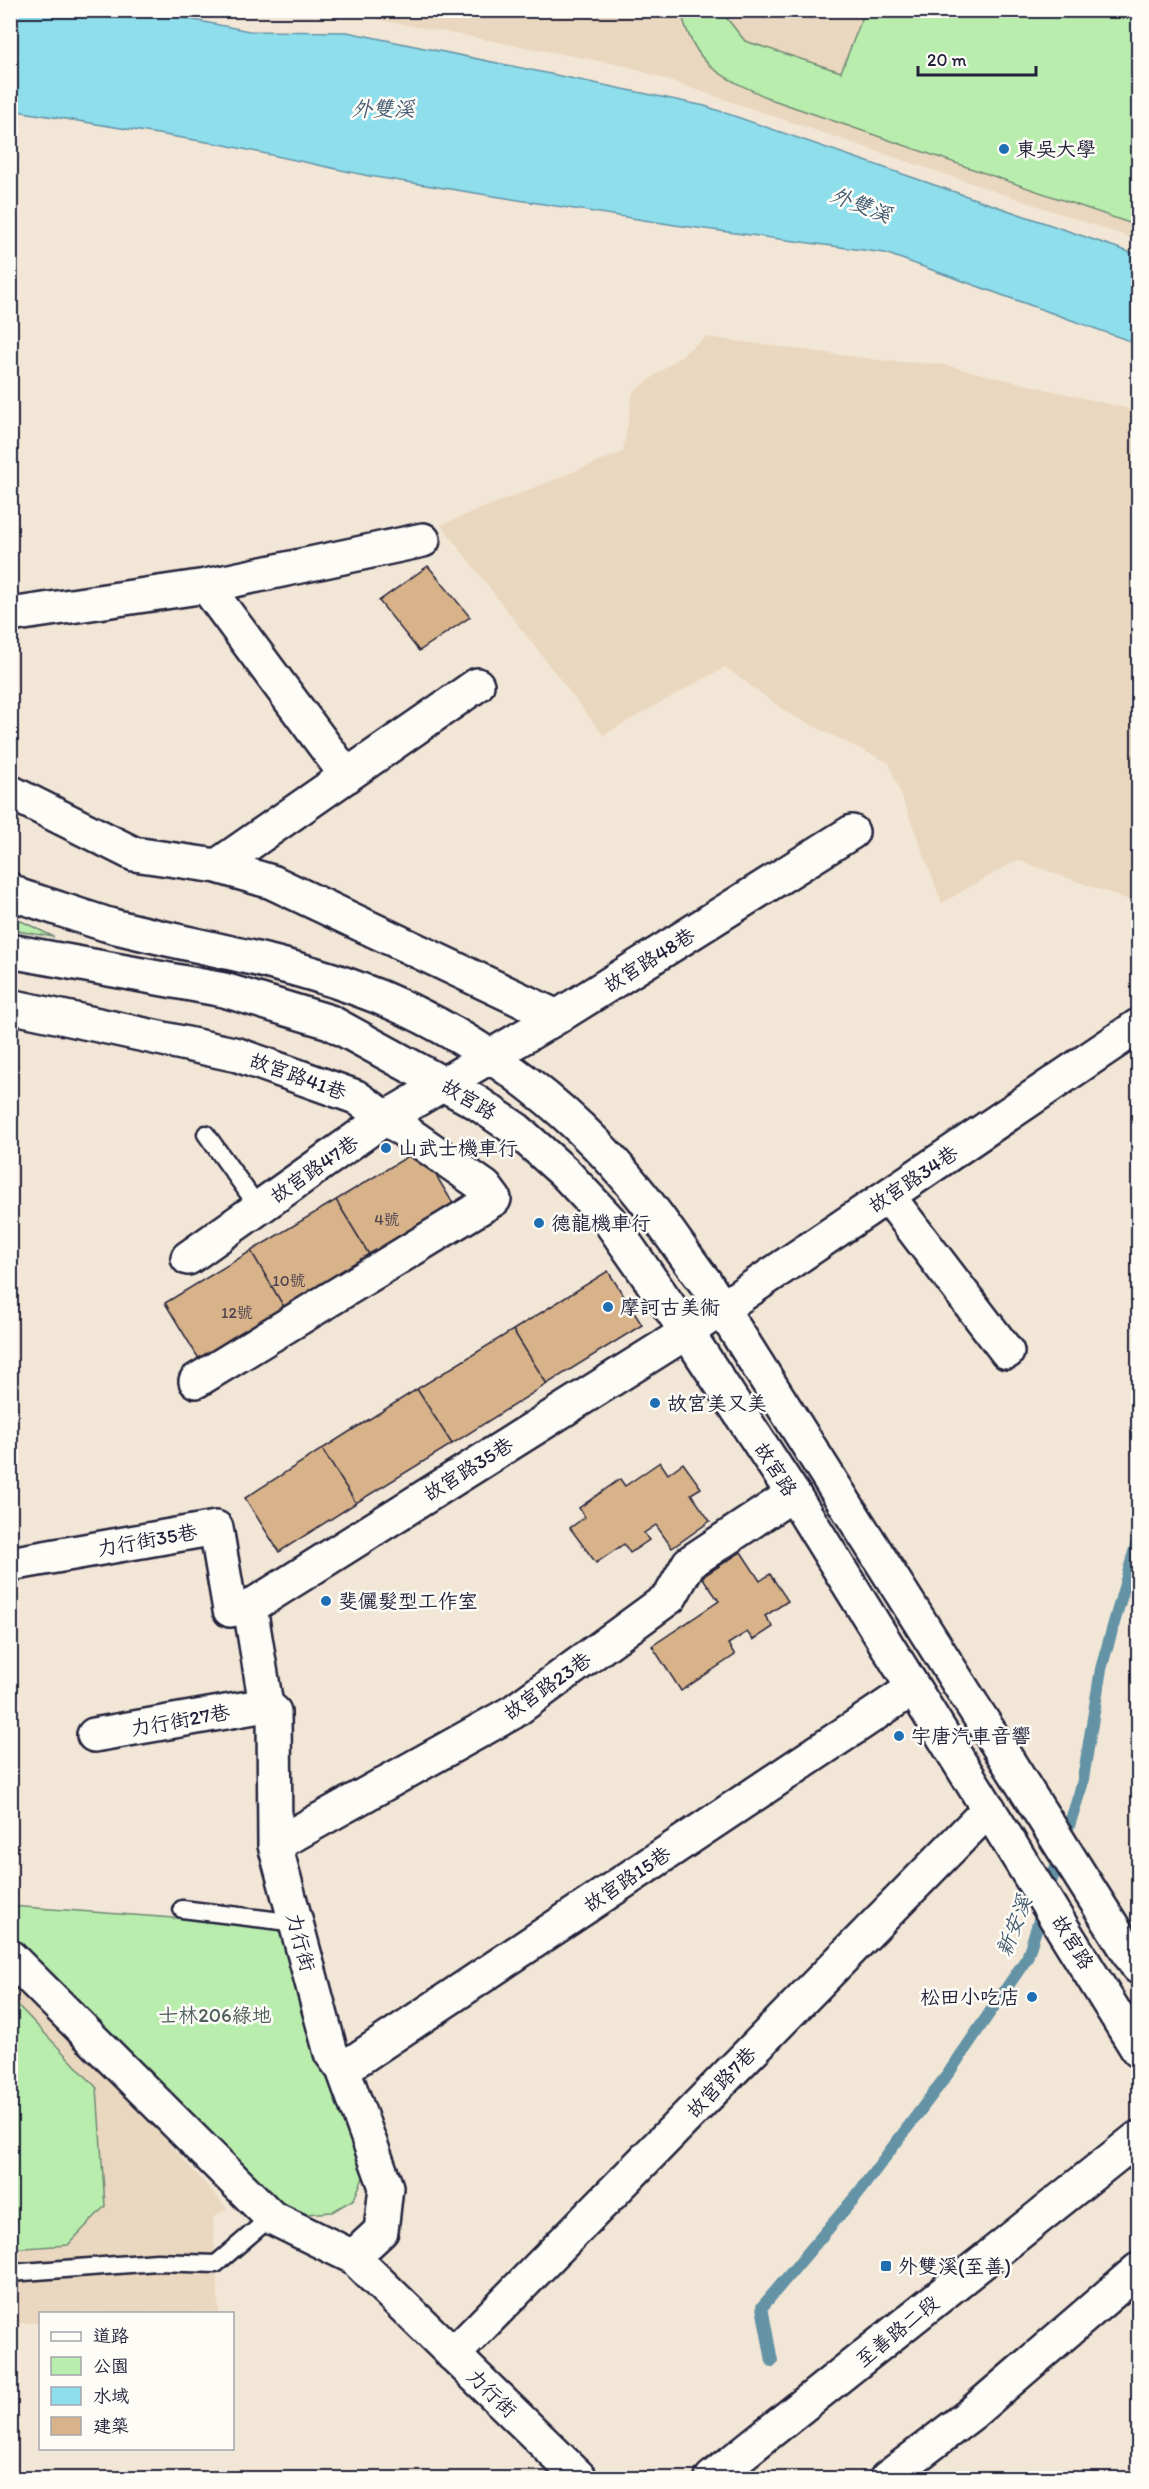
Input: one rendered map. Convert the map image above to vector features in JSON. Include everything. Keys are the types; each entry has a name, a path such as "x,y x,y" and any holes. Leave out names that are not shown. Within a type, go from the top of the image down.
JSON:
{"street":[{"path":"10,615 206,586 423,540"},
{"path":"206,586 347,776"},
{"path":"217,866 477,685"},
{"path":"10,792 134,854 217,866 272,882 557,1017"},
{"name":"故宮路48巷","path":"442,1083 557,1017 852,832"},
{"name":"故宮路","path":"10,890 19,896 109,925 254,956 352,986 446,1029 543,1095 599,1148 640,1194 720,1308 1138,1967"},
{"name":"故宮路","path":"10,951 224,990 330,1022 442,1083 517,1130 565,1173 609,1220 687,1332 793,1494 912,1689 1063,1925 1138,2050"},
{"name":"故宮路41巷","path":"10,1006 238,1055 356,1097 384,1119 485,1187 494,1199 196,1381"},
{"name":"故宮路34巷","path":"687,1332 1138,1026"},
{"name":"故宮路47巷","path":"188,1258 384,1119 442,1083"},
{"path":"888,1196 1007,1352"},
{"name":"故宮路35巷","path":"250,1606 687,1332"},
{"name":"故宮路23巷","path":"275,1845 513,1712 670,1597 689,1563 793,1494"},
{"name":"力行街35巷","path":"10,1564 216,1528 230,1610 250,1606"},
{"name":"力行街","path":"250,1606 266,1705 274,1712 275,1845 331,2053 343,2068 386,2187 381,2231 353,2257"},
{"name":"故宮路15巷","path":"343,2068 912,1689"},
{"name":"力行街27巷","path":"94,1735 266,1705"},
{"name":"故宮路7巷","path":"453,2355 989,1809"},
{"name":"力行街","path":"10,1957 271,2217 353,2257 580,2478"},
{"name":"至善路二段","path":"712,2478 1138,2138"},
{"path":"888,2478 971,2414 1138,2270"}],"lane":[{"path":"206,1134 259,1208"},
{"path":"182,1909 297,1923"},
{"path":"10,2273 156,2262 216,2264 271,2217"}],"shaded area":[{"name":"東吳大學","path":"332,11 1138,11 1138,240 626,66"},
{"path":"706,337 886,361 940,364 1138,411 1138,903 1017,860 942,903 889,763 789,714 725,667 603,735 441,525 623,452 633,392"},
{"path":"10,1967 227,2208 213,2218 219,2312 39,2312 39,2323 11,2323"}],"green space":[{"name":"東吳大學","path":"681,11 721,11 745,41 841,72 865,11 1138,11 1138,226 773,100 740,85 714,69 703,59 687,31"},
{"path":"11,916 54,937 11,930"},
{"name":"士林206綠地","path":"10,1906 284,1926 366,2171 354,2199 332,2212 306,2214 278,2202 226,2158 11,1933"},
{"path":"10,1997 97,2088 105,2206 68,2245 11,2249"}],"water":[{"name":"外雙溪","path":"10,11 149,11 249,31 347,32 705,106 1138,255 1138,344 885,253 675,225 369,176 225,145 11,110"}],"building":[{"path":"428,566 470,617 419,651 379,601"},
{"path":"420,1149 454,1205 370,1256 336,1200"},
{"path":"336,1200 370,1256 284,1307 251,1251"},
{"path":"251,1251 284,1307 199,1359 165,1303"},
{"path":"608,1271 642,1325 547,1384 513,1330"},
{"path":"513,1330 547,1384 452,1444 417,1389"},
{"path":"417,1389 452,1444 356,1503 322,1449"},
{"path":"322,1449 356,1503 279,1552 245,1498"},
{"path":"660,1462 668,1474 683,1463 701,1488 691,1494 710,1521 672,1548 656,1525 644,1533 649,1540 630,1553 624,1544 596,1563 570,1528 585,1517 579,1508 620,1479 625,1486"},
{"path":"741,1552 760,1581 770,1574 788,1601 765,1616 773,1627 753,1640 747,1632 728,1644 735,1655 681,1691 652,1646 719,1601 702,1577"}],"waterway":[{"name":"新安溪","path":"772,2361 762,2307 856,2196 950,2071 1027,1958 1082,1785 1101,1669 1138,1538"}],"place":[{"name":"東吳大學","path":"1004,149"},
{"name":"山武士機車行","path":"386,1148"},
{"name":"德龍機車行","path":"539,1223"},
{"name":"摩訶古美術","path":"608,1307"},
{"name":"故宮美又美","path":"655,1403"},
{"name":"斐儷髮型工作室","path":"326,1601"},
{"name":"宇唐汽車音響","path":"899,1736"},
{"name":"松田小吃店","path":"1032,1997"},
{"name":"外雙溪(至善)","path":"886,2266"}]}
